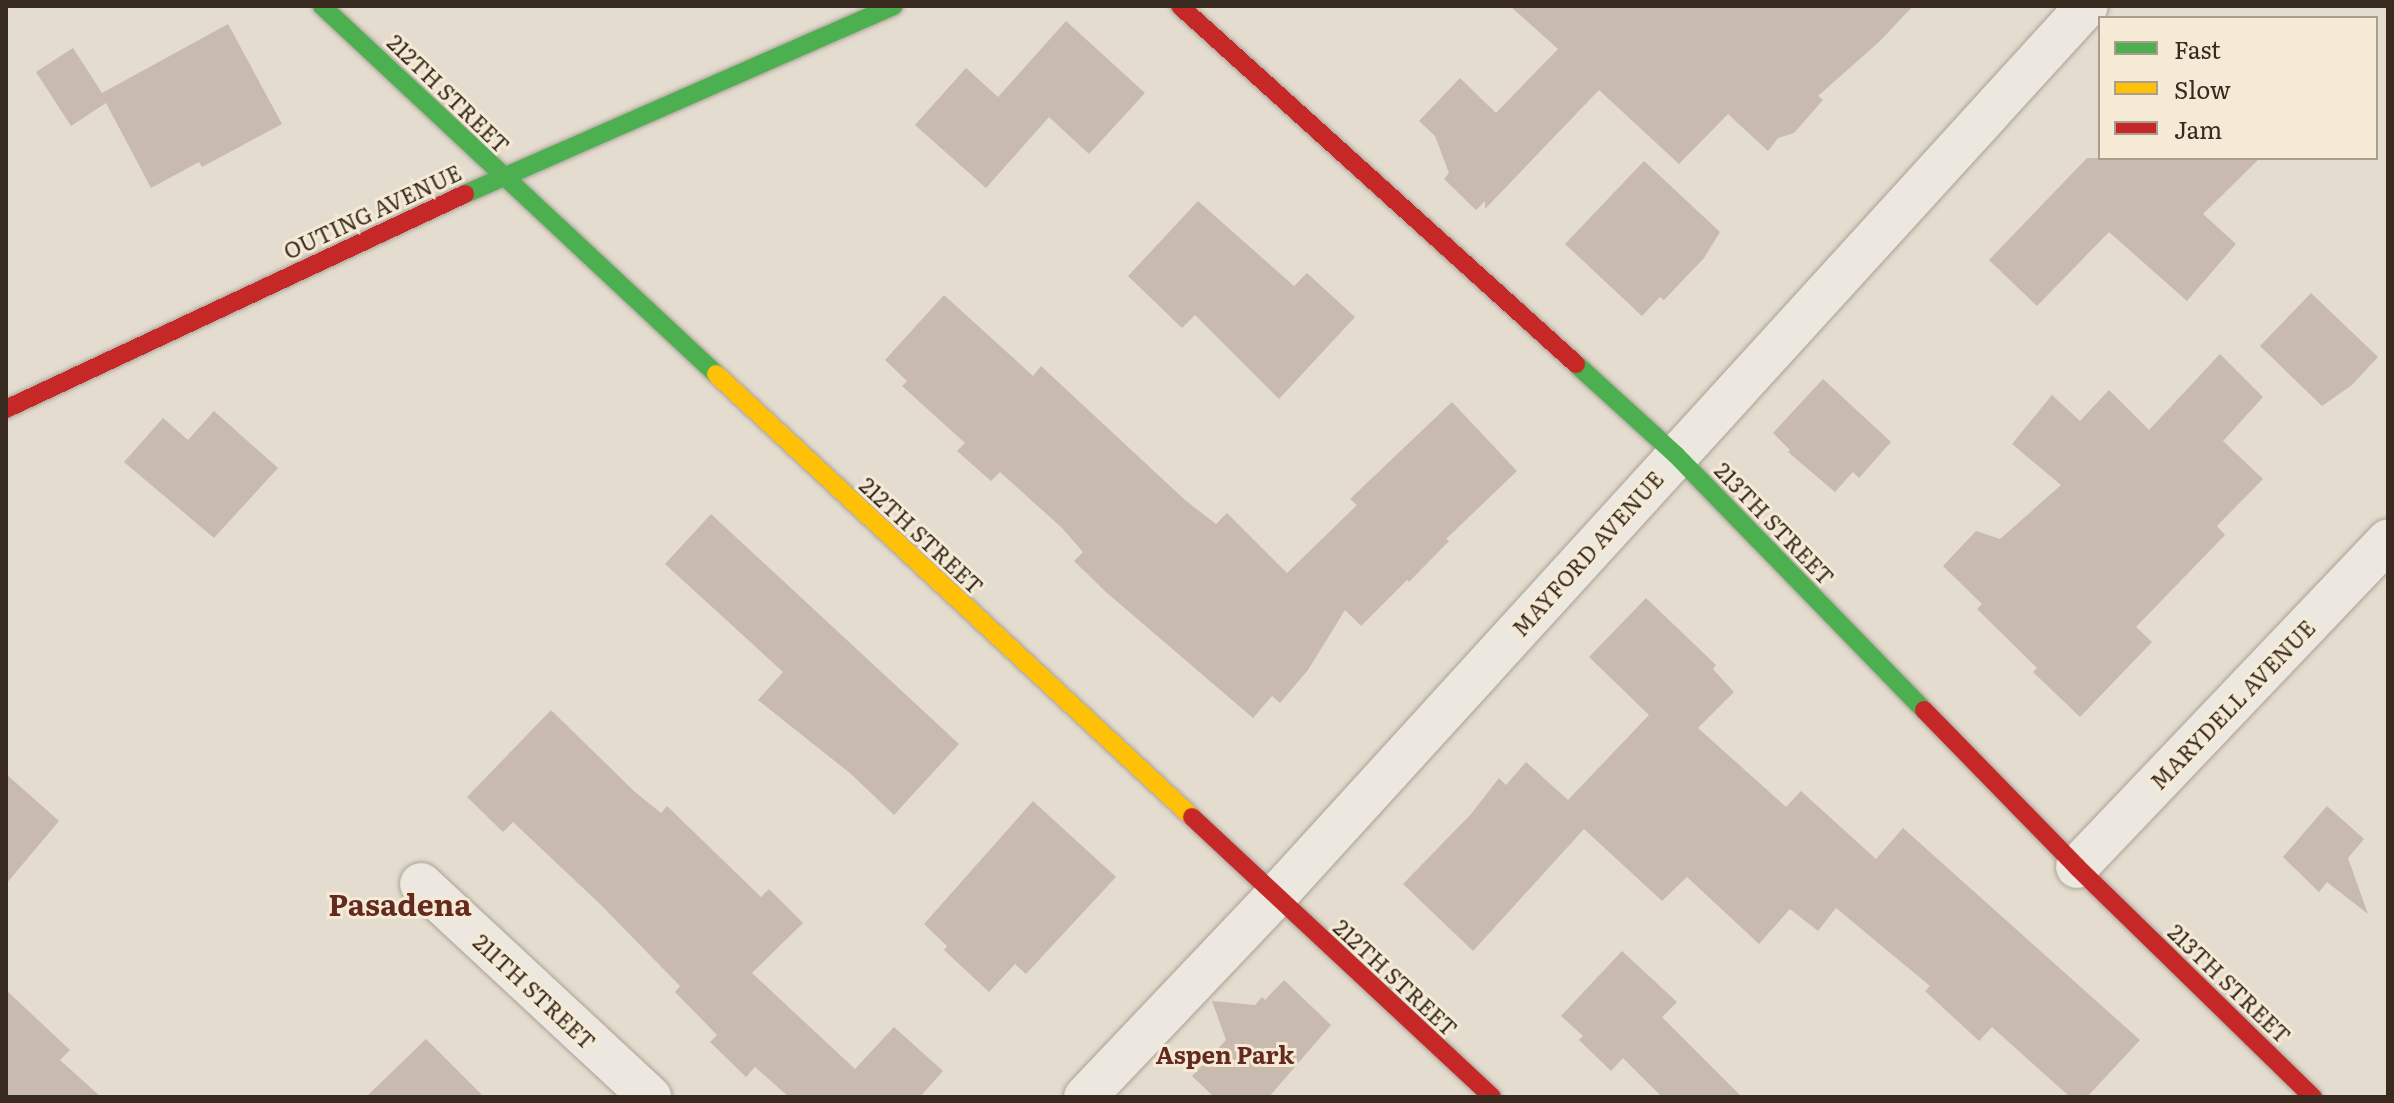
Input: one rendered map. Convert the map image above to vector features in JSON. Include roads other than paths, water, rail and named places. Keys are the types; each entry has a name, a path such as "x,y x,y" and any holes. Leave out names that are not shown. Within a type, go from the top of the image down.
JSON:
{"street":[{"name":"212TH STREET","path":"322,6 1492,1097"},
{"name":"OUTING AVENUE","path":"6,409 502,177 894,6"},
{"name":"213TH STREET","path":"1180,6 1676,455 2077,867 2313,1097"},
{"name":"MAYFORD AVENUE","path":"1085,1097 1275,897 2087,6"},
{"name":"MARYDELL AVENUE","path":"2077,867 2388,540"},
{"name":"211TH STREET","path":"421,884 650,1097"}],"district":[{"name":"Pasadena","path":"400,903"},
{"name":"Aspen Park","path":"1225,1054"}]}
